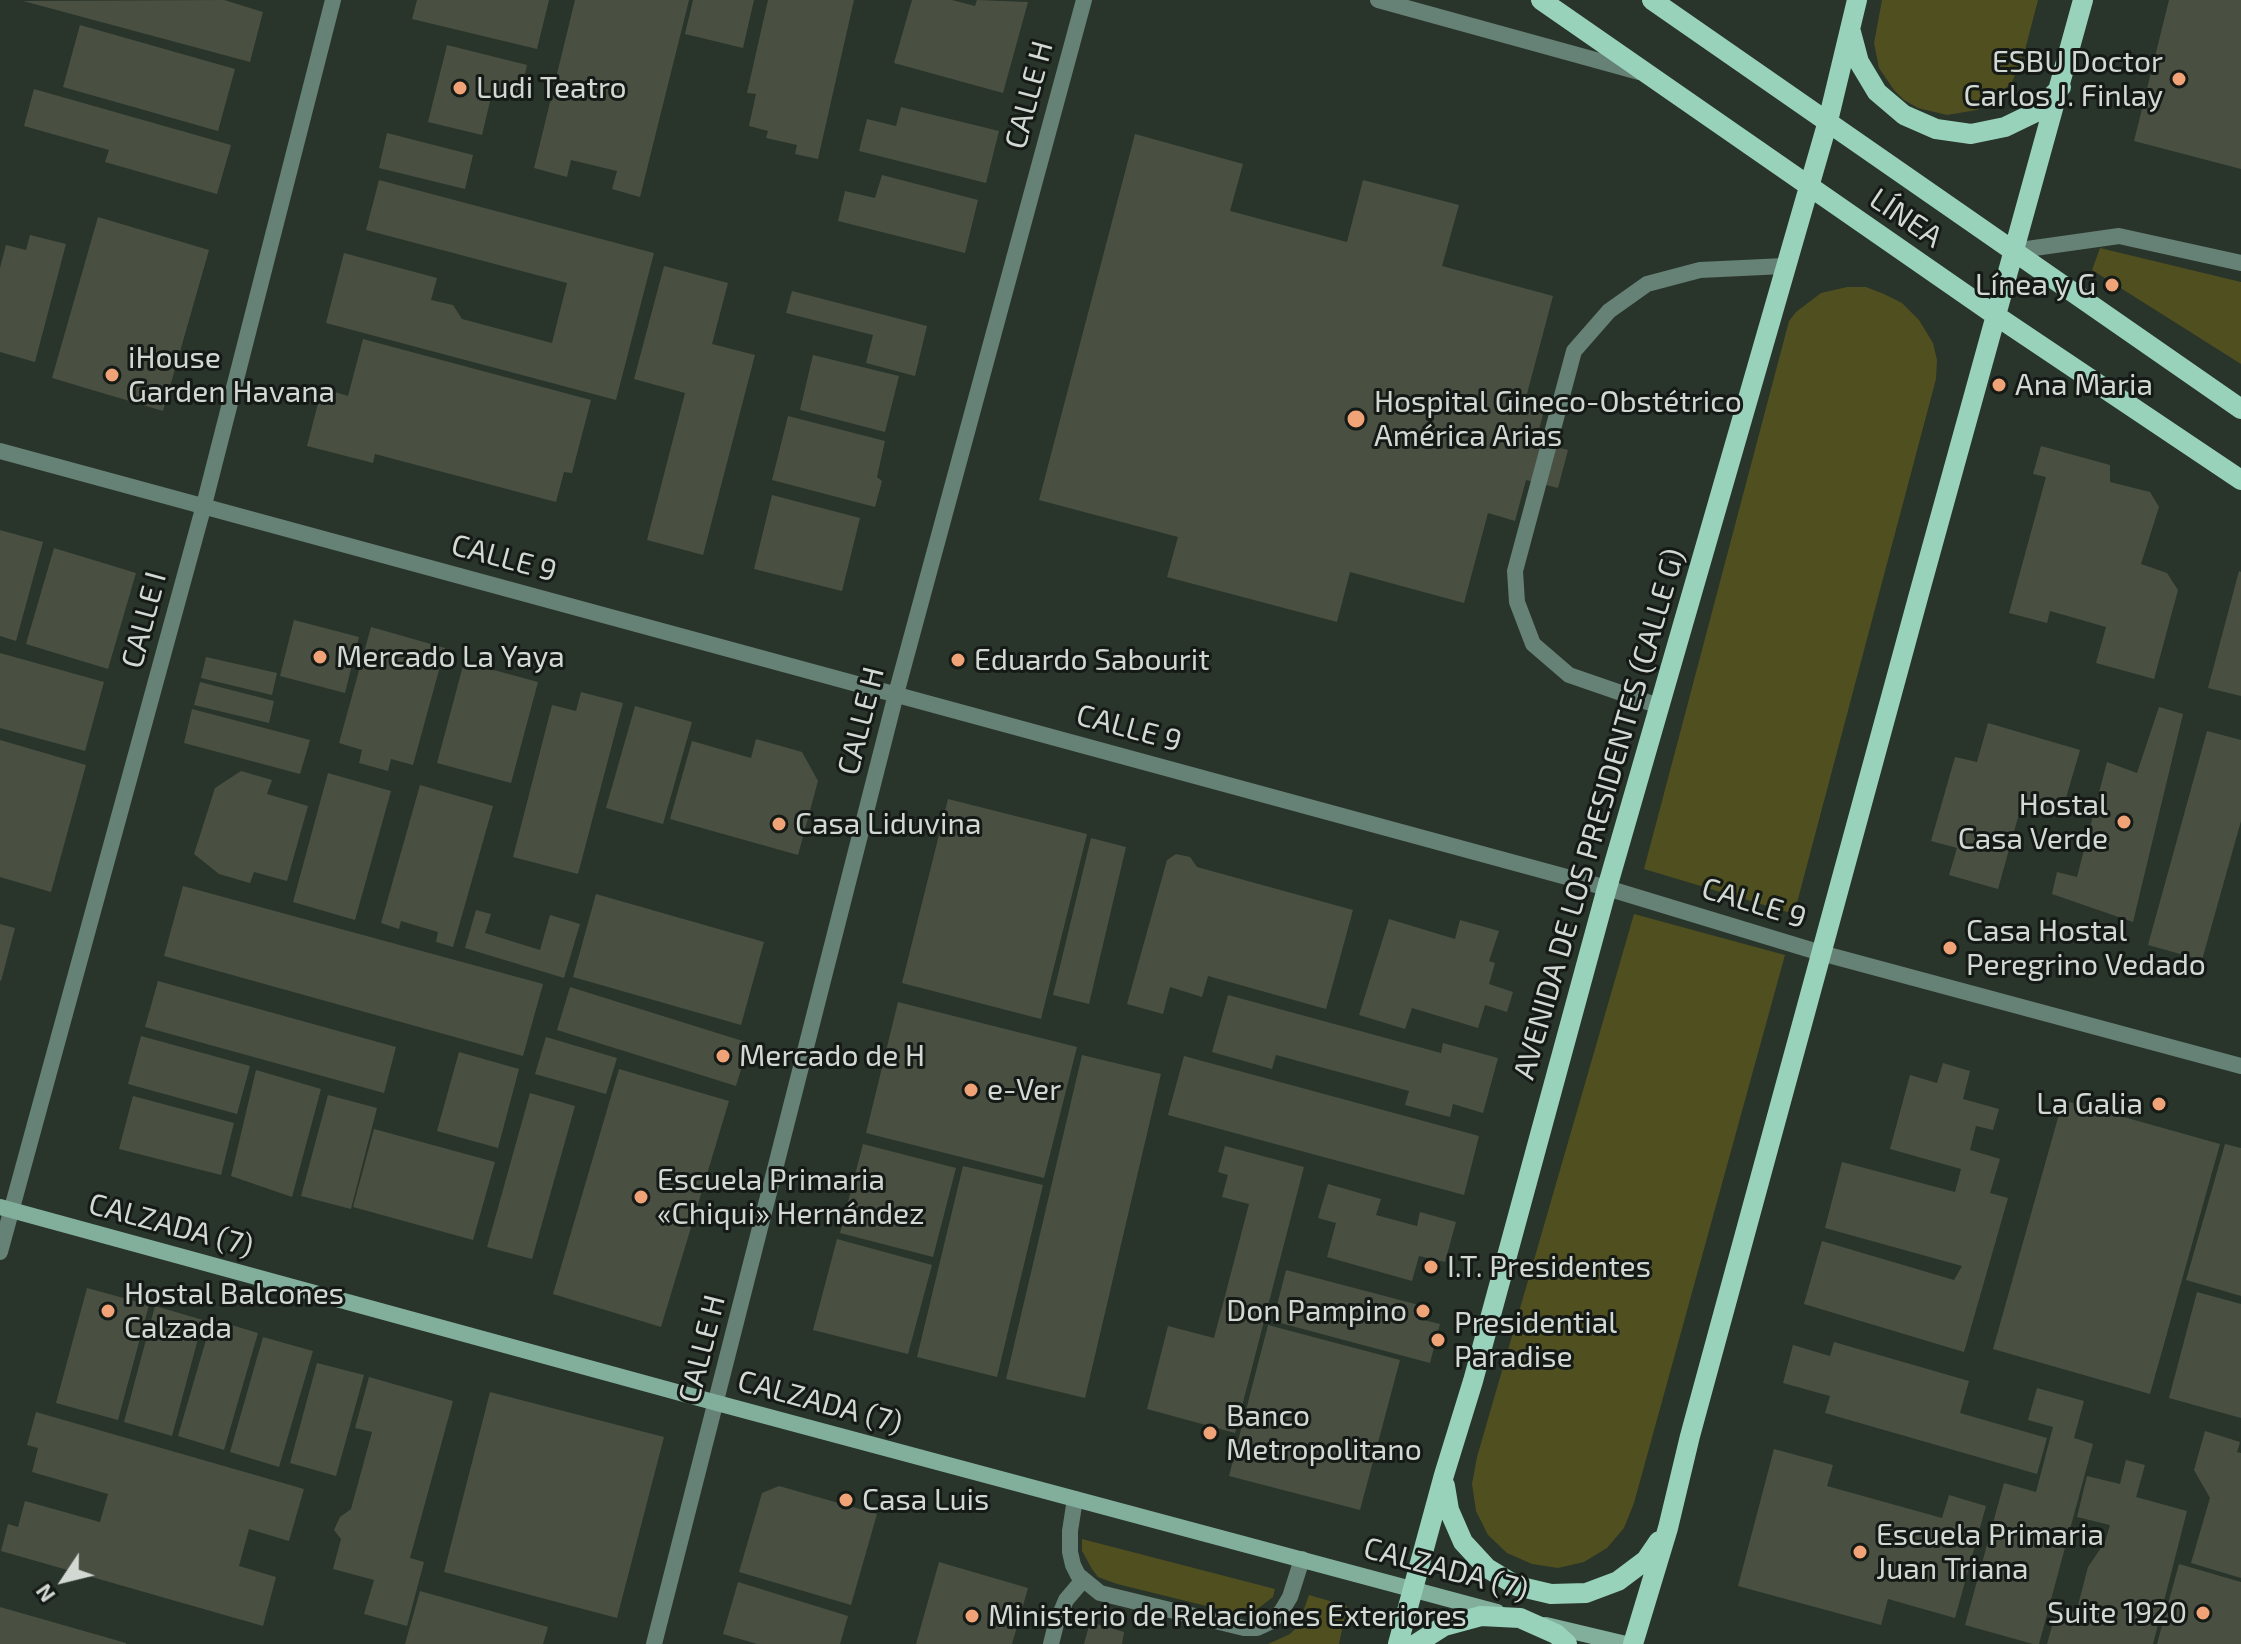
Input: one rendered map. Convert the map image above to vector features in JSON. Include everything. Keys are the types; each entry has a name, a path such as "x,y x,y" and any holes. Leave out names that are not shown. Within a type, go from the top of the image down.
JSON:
{"main road":[{"name":"LÍNEA","path":"1541,0 1995,315 2241,480"},
{"name":"LÍNEA","path":"1652,0 2241,409"},
{"name":"AVENIDA DE LOS PRESIDENTES (CALLE G)","path":"1398,1644 1607,888 1828,121 1857,0"},
{"path":"1633,1644 1668,1528 1821,953 2083,0"},
{"path":"1850,28 1859,62 1877,92 1904,115 1936,129 1971,134 2005,127 2036,112 2061,87"},
{"name":"CALZADA (7)","path":"6,1209 717,1403 1626,1644"},
{"path":"1444,1475 1449,1510 1463,1542 1487,1568 1517,1586 1551,1594 1586,1593 1618,1581 1646,1560 1668,1528"},
{"path":"1416,1644 1444,1626 1481,1616 1520,1618 1556,1634 1567,1644"}],"street":[{"name":"CALLE I","path":"0,1252 6,1209 204,505 333,0"},
{"name":"CALLE H","path":"654,1644 896,694 1084,0"},
{"path":"1378,0 1654,76"},
{"path":"2013,251 2119,236 2241,263"},
{"path":"1659,706 1569,675 1533,644 1517,602 1515,571 1574,351 1609,311 1647,284 1700,270 1784,266"},
{"name":"CALLE 9","path":"0,451 1607,888 1821,953 2241,1066"},
{"path":"1075,1499 1070,1552 1078,1575 1100,1593 1244,1628 1257,1628 1281,1612 1290,1597 1302,1559"},
{"path":"1051,1644 1066,1600 1083,1580"}],"shaded area":[{"path":"1882,0 2038,0 2024,54 2012,82 1991,103 1977,110 1947,115 1918,108 1904,100 1879,68 1874,43"},
{"path":"2100,248 2241,282 2241,364 2092,270"},
{"path":"1847,287 1866,287 1884,294 1902,303 1919,320 1933,343 1937,360 1936,379 1794,914 1644,869 1789,321 1821,293"},
{"path":"1634,914 1785,955 1634,1503 1624,1528 1607,1548 1584,1562 1558,1568 1532,1564 1507,1553 1488,1535 1476,1511 1472,1484 1477,1457"},
{"path":"1082,1539 1275,1589 1273,1597 1245,1614 1117,1584 1098,1577 1082,1551"},
{"path":"1309,1595 1347,1606 1339,1644 1268,1644 1290,1634 1298,1626"}],"building":[{"path":"224,0 263,12 250,62 23,1"},
{"path":"417,0 549,0 537,49 412,19"},
{"path":"575,0 689,0 640,197 612,189 617,171 571,160 567,177 534,168"},
{"path":"693,0 754,0 743,48 685,34"},
{"path":"768,0 854,0 818,159 795,154 797,145 766,138 768,131 749,126 756,94 747,93"},
{"path":"912,0 952,0 975,6 977,0 1028,2 1003,93 894,63"},
{"name":"ESBU Doctor Carlos J. Finlay","path":"2169,0 2241,0 2241,169 2134,141"},
{"path":"80,25 235,69 218,131 63,87"},
{"path":"447,45 527,65 519,99 492,93 482,135 428,122"},
{"path":"34,89 231,145 217,194 105,162 109,150 24,126"},
{"path":"901,107 999,131 986,183 859,151 867,119 896,126"},
{"path":"387,133 473,155 465,189 379,168"},
{"path":"1135,134 1243,164 1230,211 1347,242 1363,180 1459,205 1442,266 1553,296 1524,405 1544,410 1536,442 1568,450 1558,488 1526,480 1515,521 1488,513 1464,603 1350,572 1337,622 1167,577 1178,537 1039,500"},
{"path":"882,175 978,200 965,253 838,221 845,191 875,198"},
{"path":"379,180 654,253 616,400 326,323 344,253 437,278 431,300 453,305 462,319 552,343 567,283 366,230"},
{"path":"98,217 209,250 163,411 52,378"},
{"path":"30,235 66,244 35,362 0,352 0,268 6,245 26,250"},
{"path":"664,266 728,283 712,344 755,355 703,555 647,540 685,393 634,379"},
{"path":"792,291 927,326 915,376 866,363 873,335 786,313"},
{"path":"363,339 591,400 572,473 564,472 556,502 375,454 373,463 307,446 322,388 348,396"},
{"path":"813,355 899,376 885,432 800,410"},
{"path":"788,416 885,441 877,477 882,481 875,507 772,480"},
{"path":"2041,446 2110,465 2110,482 2150,492 2159,507 2141,564 2167,573 2178,590 2154,679 2096,663 2106,627 2050,611 2047,623 2009,613 2046,477 2033,474"},
{"path":"772,495 860,518 842,591 754,569"},
{"path":"0,530 43,542 16,641 0,636"},
{"path":"54,548 136,573 108,669 26,644"},
{"path":"2241,572 2241,696 2208,688"},
{"name":"Mercado La Yaya","path":"294,620 359,637 345,693 280,676"},
{"path":"371,627 445,648 413,765 391,759 388,771 359,763 362,750 339,743"},
{"path":"0,653 104,682 85,751 0,728"},
{"path":"206,657 277,673 272,695 201,678"},
{"path":"464,662 538,682 511,783 437,763"},
{"path":"200,682 274,701 269,723 194,705"},
{"path":"581,692 623,703 578,874 513,857 552,705 576,711"},
{"path":"635,706 692,722 663,824 606,808"},
{"name":"Hostal Casa Verde","path":"2159,707 2183,714 2133,922 2052,894 2057,872 2077,877 2107,762 2137,773"},
{"path":"192,709 310,740 300,774 184,743"},
{"path":"1988,723 2080,750 2061,815 2022,803 1998,889 1949,875 1957,848 1931,841 1955,757 1977,762"},
{"path":"2207,731 2241,740 2241,821 2202,960 2148,945"},
{"path":"756,739 802,752 818,781 798,855 670,819 692,741 751,758"},
{"path":"0,740 86,765 51,892 0,877"},
{"path":"241,771 272,780 267,794 308,806 287,881 254,872 250,883 219,874 194,854 215,788"},
{"path":"328,773 391,791 355,920 293,902"},
{"path":"420,785 493,806 453,947 436,942 438,932 401,921 399,929 381,923"},
{"path":"948,799 1087,834 1041,1019 902,983"},
{"path":"1091,838 1126,847 1089,1004 1053,995"},
{"path":"1176,854 1190,857 1197,867 1353,910 1326,1009 1208,976 1202,997 1170,987 1163,1014 1127,1004 1167,860"},
{"path":"183,886 543,984 523,1056 164,956"},
{"path":"596,894 764,942 741,1025 573,977"},
{"path":"476,910 491,914 485,933 540,950 550,915 580,924 564,978 465,948"},
{"path":"1389,919 1455,939 1460,920 1499,931 1489,961 1495,963 1489,984 1513,992 1507,1012 1485,1005 1478,1028 1412,1008 1405,1029 1359,1015"},
{"path":"0,924 15,928 1,981 0,980"},
{"path":"158,981 396,1047 384,1093 145,1027"},
{"path":"570,987 749,1043 736,1086 557,1030"},
{"path":"1228,995 1441,1053 1443,1043 1498,1058 1483,1113 1453,1104 1450,1117 1405,1105 1409,1091 1276,1055 1272,1069 1212,1052"},
{"name":"e-Ver","path":"898,1002 1077,1047 1044,1178 866,1133"},
{"path":"141,1036 250,1066 237,1114 128,1084"},
{"path":"546,1037 617,1058 606,1094 535,1074"},
{"path":"459,1052 519,1069 498,1148 437,1131"},
{"path":"1082,1055 1161,1074 1085,1398 1006,1379"},
{"path":"1184,1056 1479,1136 1464,1195 1168,1115"},
{"path":"1943,1063 1970,1071 1963,1099 1999,1109 1993,1130 1976,1126 1970,1150 2000,1159 1990,1193 2008,1198 1964,1352 1804,1304 1822,1241 1954,1280 1962,1266 1825,1228 1842,1162 1955,1192 1961,1169 1890,1149 1910,1075 1937,1083"},
{"name":"Escuela Primaria «Chiqui» Hernández","path":"619,1069 729,1101 661,1327 553,1294"},
{"path":"256,1070 321,1089 292,1197 231,1176"},
{"path":"530,1093 575,1106 532,1259 487,1247"},
{"path":"328,1095 377,1108 351,1209 301,1196"},
{"path":"133,1096 234,1123 221,1175 119,1149"},
{"path":"2063,1100 2220,1144 2150,1394 1993,1349"},
{"path":"374,1129 495,1162 473,1240 353,1207"},
{"path":"863,1144 956,1168 933,1257 840,1233"},
{"path":"2225,1144 2241,1148 2241,1296 2186,1280"},
{"path":"1225,1146 1304,1167 1235,1433 1147,1409 1168,1326 1214,1338 1249,1204 1222,1197 1228,1175 1218,1172"},
{"path":"963,1166 1043,1185 997,1377 917,1357"},
{"path":"1328,1184 1381,1199 1376,1215 1417,1226 1420,1212 1456,1222 1445,1262 1419,1256 1412,1281 1327,1257 1336,1223 1318,1218"},
{"path":"837,1239 932,1265 908,1354 813,1330"},
{"path":"1286,1270 1419,1305 1416,1318 1440,1324 1430,1363 1273,1321"},
{"name":"Hostal Balcones Calzada","path":"87,1288 149,1305 118,1420 56,1403"},
{"path":"2197,1292 2241,1304 2241,1418 2169,1398"},
{"path":"155,1306 203,1320 172,1436 124,1422"},
{"path":"212,1319 258,1333 224,1450 178,1436"},
{"path":"1268,1325 1400,1360 1360,1510 1229,1476"},
{"path":"263,1337 313,1351 279,1467 230,1452"},
{"path":"1834,1342 1969,1381 1960,1413 2047,1438 2037,1474 1825,1413 1830,1396 1783,1383 1793,1345 1830,1356"},
{"path":"317,1363 364,1375 336,1476 290,1463"},
{"path":"369,1377 453,1401 410,1558 424,1562 407,1626 364,1614 374,1580 333,1569 341,1539 334,1530 340,1517 351,1509 372,1432 355,1428"},
{"path":"2037,1388 2084,1401 2074,1438 2093,1444 2039,1644 2033,1644 1965,1625 2004,1483 2036,1492 2053,1427 2028,1420"},
{"path":"490,1392 664,1437 617,1618 444,1572"},
{"path":"36,1412 304,1489 289,1541 249,1529 239,1566 276,1577 263,1626 1,1551 8,1524 18,1527 25,1501 100,1522 108,1494 32,1472 38,1448 27,1445"},
{"path":"2205,1431 2240,1442 2237,1452 2241,1453 2241,1578 2191,1563 2210,1498 2194,1470"},
{"name":"Escuela Primaria Juan Triana","path":"1774,1449 1833,1465 1827,1486 1942,1518 1949,1495 1986,1506 1955,1618 1888,1599 1881,1625 1738,1586"},
{"path":"2126,1460 2145,1465 2136,1497 2187,1511 2153,1644 2047,1644 2057,1608 2076,1613 2088,1567 2105,1542 2110,1525 2077,1517 2087,1476 2120,1484"},
{"path":"779,1486 877,1514 851,1605 739,1572 762,1493"},
{"name":"Ministerio de Relaciones Exteriores","path":"939,1562 1028,1588 1012,1644 916,1644"},
{"name":"Suite 1920","path":"2179,1564 2241,1582 2241,1644 2157,1644"},
{"path":"738,1582 848,1616 840,1644 757,1644 723,1634"},
{"path":"420,1591 548,1627 543,1644 405,1644"},
{"path":"0,1607 126,1643 126,1644 0,1644"},
{"path":"1090,1622 1124,1632 1122,1644 1084,1644"}],"place":[{"name":"ESBU Doctor Carlos J. Finlay","path":"2179,79"},
{"name":"Ludi Teatro","path":"460,88"},
{"name":"Línea y G","path":"2112,285"},
{"name":"iHouse Garden Havana","path":"112,375"},
{"name":"Ana Maria","path":"1999,385"},
{"name":"Hospital Gineco-Obstétrico América Arias","path":"1356,419"},
{"name":"Mercado La Yaya","path":"320,657"},
{"name":"Eduardo Sabourit","path":"958,660"},
{"name":"Hostal Casa Verde","path":"2124,822"},
{"name":"Casa Liduvina","path":"779,824"},
{"name":"Casa Hostal Peregrino Vedado","path":"1950,948"},
{"name":"Mercado de H","path":"723,1056"},
{"name":"e-Ver","path":"971,1090"},
{"name":"La Galia","path":"2159,1104"},
{"name":"Escuela Primaria «Chiqui» Hernández","path":"641,1197"},
{"name":"I.T. Presidentes","path":"1431,1267"},
{"name":"Hostal Balcones Calzada","path":"108,1311"},
{"name":"Don Pampino","path":"1423,1311"},
{"name":"Presidential Paradise","path":"1438,1340"},
{"name":"Banco Metropolitano","path":"1210,1433"},
{"name":"Casa Luis","path":"846,1500"},
{"name":"Escuela Primaria Juan Triana","path":"1860,1552"},
{"name":"Suite 1920","path":"2203,1613"},
{"name":"Ministerio de Relaciones Exteriores","path":"972,1616"}]}
